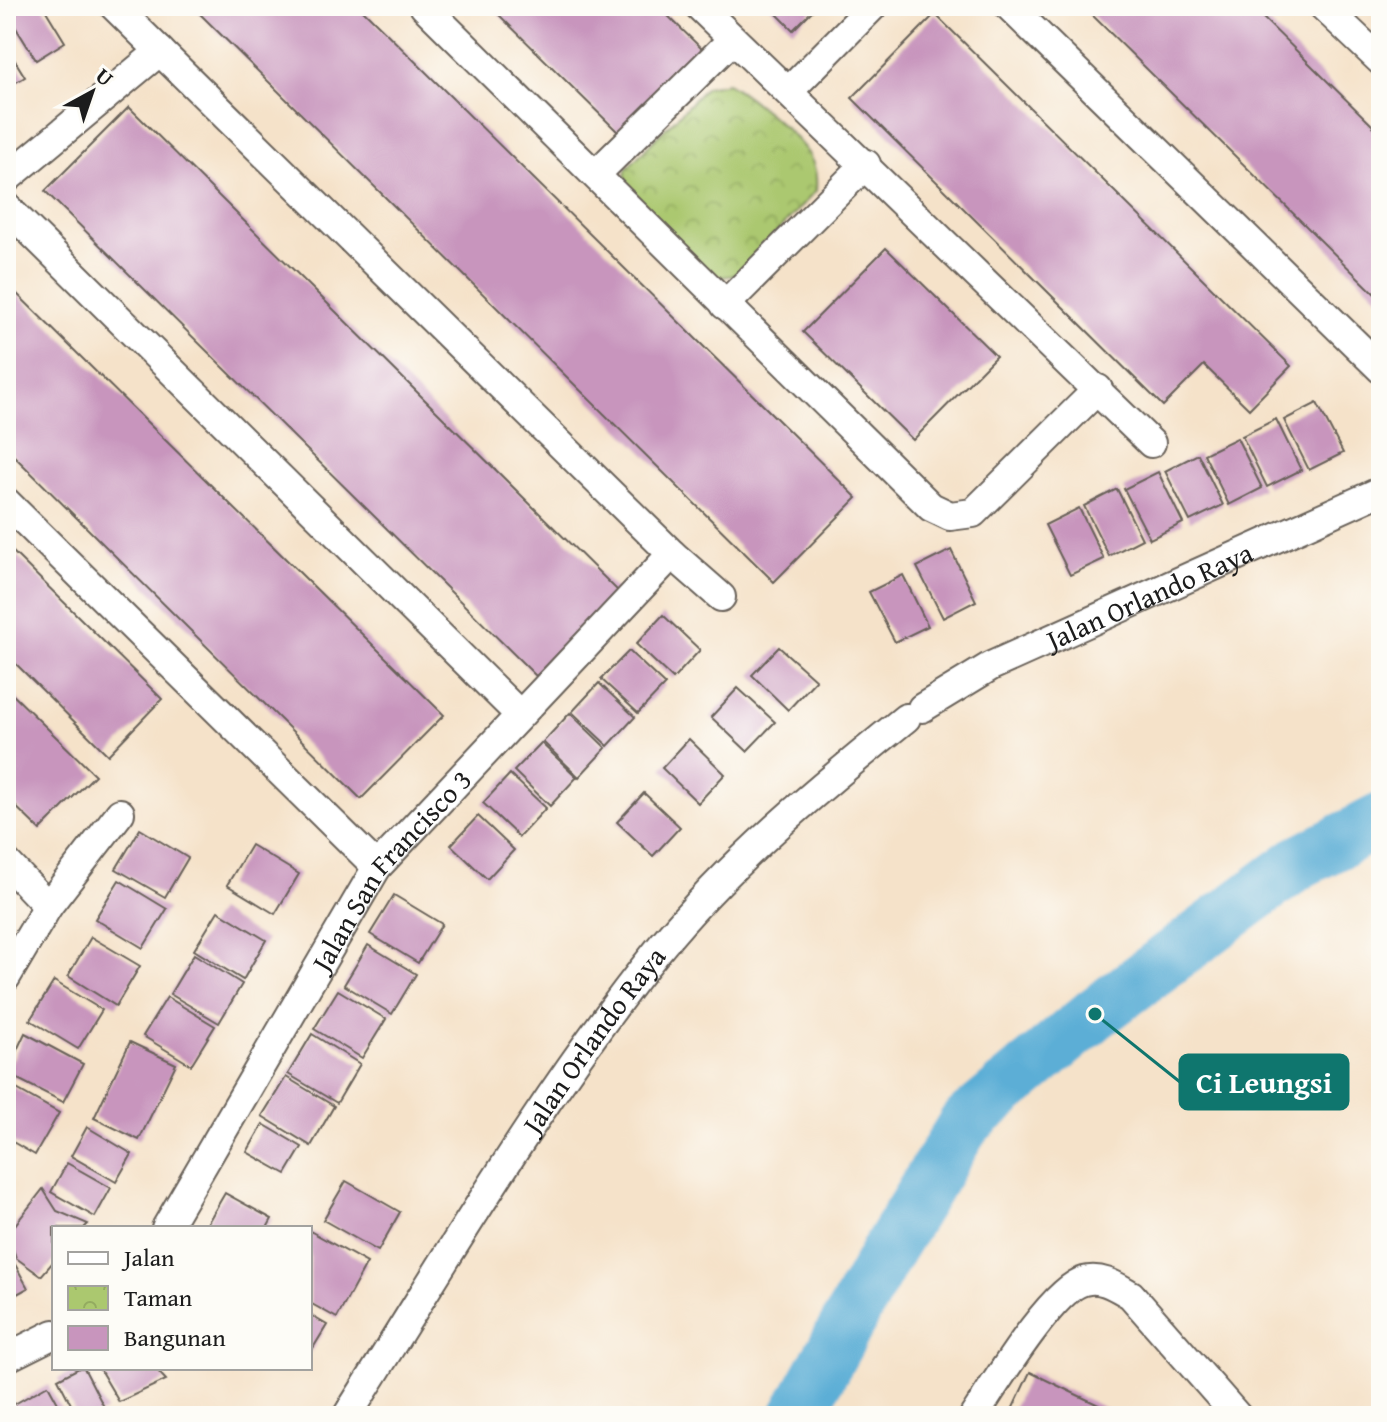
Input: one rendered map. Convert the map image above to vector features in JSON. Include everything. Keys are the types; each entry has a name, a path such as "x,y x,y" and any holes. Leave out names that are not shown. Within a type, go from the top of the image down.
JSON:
{"street":[{"path":"114,6 672,554 721,597"},
{"path":"424,6 931,507 950,516 973,513 1098,389"},
{"path":"699,6 866,164 1151,443"},
{"path":"789,91 873,6"},
{"path":"1009,6 1381,369"},
{"path":"1323,6 1381,61"},
{"path":"596,174 733,39"},
{"path":"6,179 160,51"},
{"path":"725,305 866,164"},
{"path":"6,207 520,715"},
{"name":"Jalan Orlando Raya","path":"347,1416 523,1140 659,949 729,871 799,804 914,713 991,666 1381,491"},
{"path":"6,502 377,867"},
{"name":"Jalan San Francisco 3","path":"167,1226 377,867 672,554"},
{"path":"6,977 48,906 120,813"},
{"path":"6,862 48,906"},
{"path":"974,1416 1017,1352 1064,1292 1085,1280 1109,1282 1131,1295 1237,1416"},
{"path":"6,1358 52,1335"}],"green space":[{"path":"727,83 771,116 803,147 815,168 816,191 736,275 715,278 624,187 626,169 706,87"}],"building":[{"path":"23,6 43,6 65,42 36,60 8,15"},
{"path":"192,6 359,6 857,498 774,582"},
{"path":"490,6 658,6 705,52 622,136"},
{"path":"769,6 817,6 793,30"},
{"path":"1083,6 1251,6 1379,132 1381,300"},
{"path":"935,14 1291,366 1249,409 1204,365 1163,406 852,98"},
{"path":"6,46 25,77 6,88"},
{"path":"129,107 619,592 536,676 45,191"},
{"path":"886,248 996,356 913,440 803,332"},
{"path":"6,283 444,715 361,799 6,448"},
{"path":"1317,403 1343,453 1309,470 1284,420"},
{"path":"1276,419 1301,470 1267,487 1242,436"},
{"path":"1237,438 1262,488 1229,505 1204,454"},
{"path":"1198,454 1223,505 1190,521 1165,471"},
{"path":"1158,472 1183,523 1150,539 1124,489"},
{"path":"1117,489 1142,539 1109,556 1084,506"},
{"path":"1079,508 1104,559 1070,575 1045,525"},
{"path":"6,545 162,699 108,755 6,654"},
{"path":"951,550 976,601 943,618 917,567"},
{"path":"903,575 928,626 895,642 869,592"},
{"path":"663,615 700,650 673,679 636,644"},
{"path":"779,647 816,680 788,710 752,675"},
{"path":"629,651 665,685 638,713 601,679"},
{"path":"599,683 635,717 608,746 572,712"},
{"path":"6,688 95,775 40,830 6,797"},
{"path":"738,688 775,722 747,751 711,717"},
{"path":"570,713 606,748 579,777 543,742"},
{"path":"689,739 725,774 698,803 662,768"},
{"path":"541,743 577,777 550,806 514,771"},
{"path":"510,774 546,808 519,837 483,803"},
{"path":"644,793 680,827 653,856 617,822"},
{"path":"478,816 514,850 487,879 451,845"},
{"path":"140,829 188,858 165,897 116,869"},
{"path":"251,845 299,874 275,914 227,885"},
{"path":"119,880 167,909 143,948 95,919"},
{"path":"394,895 442,924 418,963 370,934"},
{"path":"218,911 266,940 243,980 194,950"},
{"path":"91,937 140,966 116,1006 68,976"},
{"path":"368,945 416,974 392,1014 344,985"},
{"path":"194,954 242,984 219,1023 170,994"},
{"path":"54,981 102,1010 78,1049 30,1020"},
{"path":"338,990 386,1019 362,1058 314,1029"},
{"path":"167,997 215,1026 191,1065 143,1036"},
{"path":"25,1033 83,1064 63,1102 6,1073"},
{"path":"312,1034 360,1064 337,1103 288,1074"},
{"path":"130,1042 176,1064 139,1140 94,1118"},
{"path":"286,1077 334,1106 311,1146 262,1116"},
{"path":"6,1083 59,1113 35,1155 6,1138"},
{"path":"263,1124 302,1147 286,1174 247,1152"},
{"path":"87,1127 132,1154 116,1182 71,1156"},
{"path":"67,1163 111,1188 95,1217 51,1192"},
{"path":"346,1181 400,1212 378,1251 323,1220"},
{"path":"43,1189 57,1211 88,1224 52,1226 52,1263 41,1276 16,1258 8,1234"},
{"path":"225,1193 272,1219 268,1226 207,1224"},
{"path":"312,1232 367,1263 337,1318 312,1304"},
{"path":"6,1248 28,1288 6,1300"},
{"path":"312,1316 327,1325 312,1350"},
{"path":"75,1370 85,1370 106,1411 95,1416 77,1416 58,1379"},
{"path":"100,1370 157,1370 166,1380 119,1402"},
{"path":"1030,1372 1071,1392 1122,1416 1009,1416"},
{"path":"48,1385 65,1416 6,1416 6,1409"}],"waterway":[{"path":"797,1416 889,1248 965,1123 1095,1014 1298,863 1381,820"}],"place":[{"name":"Ci Leungsi","path":"1095,1014"}]}
